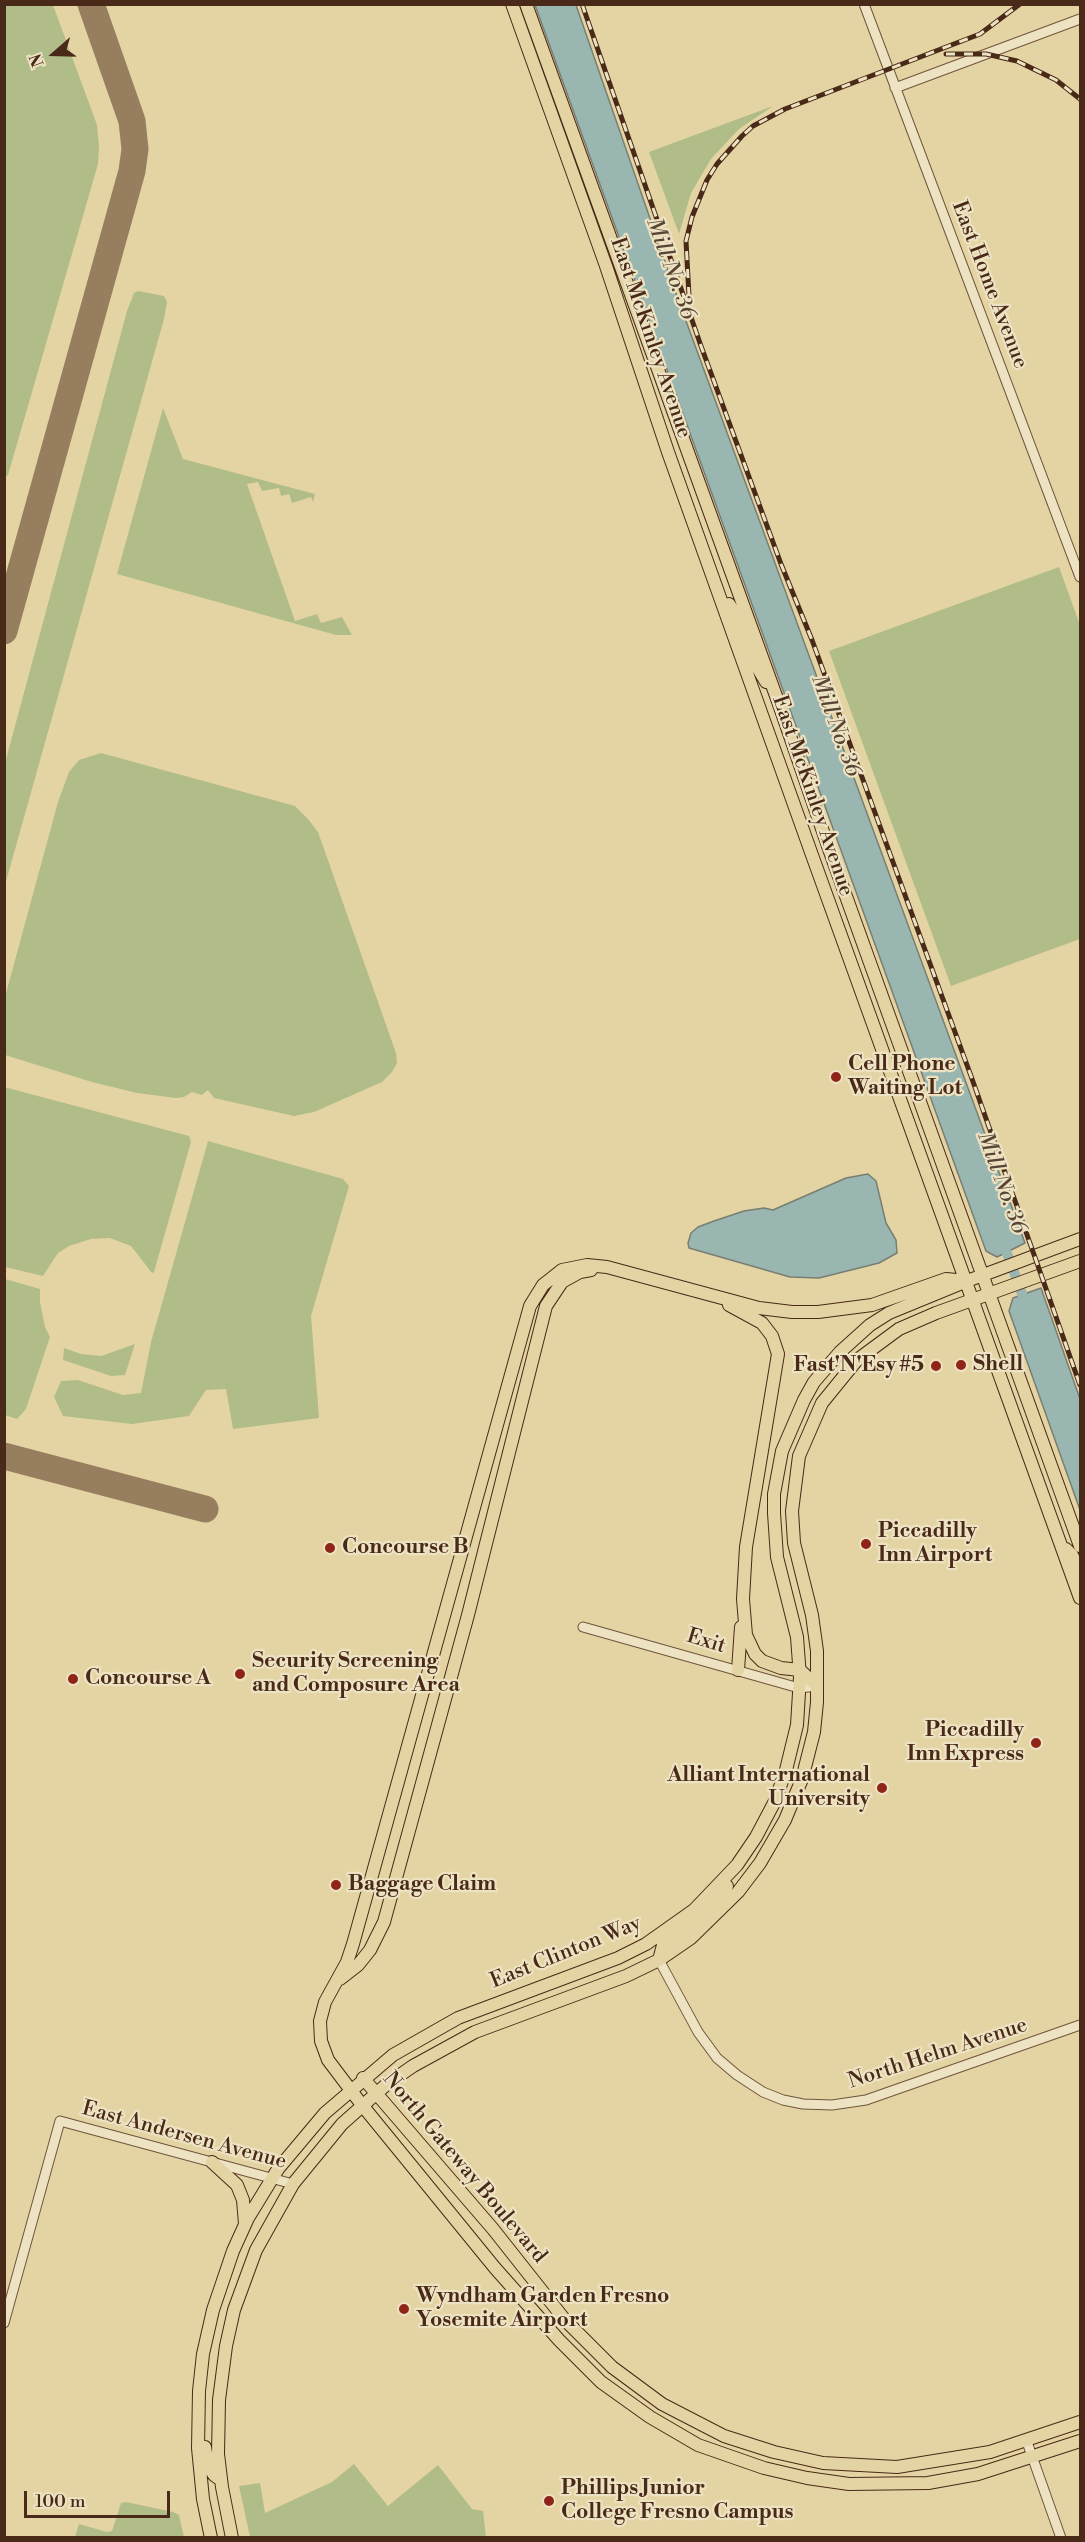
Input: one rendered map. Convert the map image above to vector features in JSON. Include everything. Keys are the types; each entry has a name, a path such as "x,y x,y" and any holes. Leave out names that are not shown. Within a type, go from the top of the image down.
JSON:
{"main road":[{"name":"East McKinley Avenue","path":"512,4 644,376 668,452 1080,1598"},
{"name":"East McKinley Avenue","path":"526,4 1080,1546"},
{"path":"644,376 659,371"},
{"path":"668,452 696,507 720,574 725,581 735,581"},
{"path":"723,602 728,603 734,610 754,662 780,706"},
{"name":"East Clinton Way","path":"211,2538 203,2499 198,2448 201,2374 213,2310 225,2271 245,2225 272,2179 313,2125 363,2078 399,2051 458,2018 611,1960 646,1944 694,1910 737,1866 762,1827 781,1786 794,1740 800,1670 795,1624 777,1557 774,1513 778,1471 795,1415 814,1382 827,1366 870,1325 904,1306 1080,1239"},
{"name":"East Clinton Way","path":"232,2538 221,2480 218,2436 219,2400 229,2332 240,2291 256,2250 293,2184 329,2138 362,2105 413,2066 463,2037 626,1976 658,1960 691,1938 750,1878 770,1848 791,1808 802,1779 814,1732 817,1686 814,1628 798,1566 792,1527 794,1483 806,1436 832,1388 871,1347 905,1326 1080,1261"},
{"name":"North Gateway Boulevard","path":"607,1268 587,1265 562,1270 550,1277 530,1306 353,1944 325,2001 320,2021 321,2041 328,2060 495,2268 548,2327 601,2382 650,2417 698,2445 764,2468 807,2478 849,2484 928,2483 978,2474 1032,2458 1080,2440"},
{"path":"335,1983 358,1965 370,1950 384,1922 480,1566 546,1306 562,1282 572,1276 607,1268 716,1297 792,1312 818,1312 872,1305 945,1279 967,1281"},
{"path":"716,1297 762,1323 772,1336 778,1354 778,1365 750,1522 738,1670"},
{"path":"1062,1548 1072,1554 1080,1573"},
{"path":"460,1560 480,1566"},
{"path":"743,1599 746,1635 755,1654 772,1665 800,1670 817,1686"},
{"path":"658,1960 660,1949 667,1941 704,1912 725,1891 737,1866"},
{"name":"North Gateway Boulevard","path":"363,2078 493,2229 561,2315 612,2367 662,2404 724,2436 774,2452 823,2463 897,2467 955,2459 1027,2442 1080,2422"},
{"path":"212,2162 237,2185 243,2200 245,2225"},
{"path":"201,2374 206,2456 211,2471 221,2480"}],"street":[{"name":"East Home Avenue","path":"864,4 1080,578"},
{"path":"895,88 1080,19"},
{"name":"Exit","path":"584,1627 799,1688 817,1686"},
{"name":"North Helm Avenue","path":"658,1960 698,2032 717,2058 756,2088 783,2100 803,2104 832,2105 866,2100 1080,2025"},
{"name":"East Andersen Avenue","path":"4,2323 60,2121 293,2184"},
{"path":"548,2327 561,2315"},
{"path":"1027,2442 1061,2538"}],"green space":[{"path":"5,4 53,5 97,125 99,147 98,164 8,475 5,477"},
{"path":"773,106 739,129 711,159 691,193 679,234 649,152"},
{"path":"138,291 164,296 167,302 164,319 5,885 5,763 127,311 134,293"},
{"path":"163,408 183,459 315,494 313,502 311,497 292,503 289,494 281,496 279,488 262,491 258,482 247,484 295,621 317,614 321,623 342,617 352,635 336,635 117,574"},
{"path":"1059,567 1080,625 1080,939 951,986 829,651"},
{"path":"101,753 295,806 308,819 318,832 396,1053 397,1063 382,1082 314,1112 294,1116 214,1098 208,1090 202,1095 192,1092 184,1097 176,1098 137,1093 92,1082 5,1055 5,997 58,802 69,772 79,760"},
{"path":"4,1087 189,1136 191,1142 154,1272 152,1273 131,1246 110,1238 91,1239 69,1246 58,1253 43,1276 5,1267"},
{"path":"208,1141 343,1179 349,1186 311,1316 319,1418 233,1429 226,1389 206,1390 189,1416 132,1424 63,1416 54,1397 61,1381 78,1380 123,1395 141,1393 151,1342"},
{"path":"5,1279 40,1289 45,1327 50,1337 26,1409 17,1419 5,1415"},
{"path":"135,1344 125,1375 111,1376 63,1360 64,1348 81,1354 101,1356"},
{"path":"354,2464 388,2506 438,2465 472,2509 483,2511 486,2537 250,2537 239,2486 260,2483 265,2513 332,2482"},
{"path":"126,2502 179,2515 184,2537 75,2537 79,2524 107,2532 112,2531 121,2503"}],"water":[{"path":"535,5 576,5 679,302 1025,1243 997,1257 986,1251"},
{"path":"868,1174 876,1181 886,1223 896,1240 897,1253 879,1263 819,1278 790,1277 689,1248 691,1233 698,1227 744,1211 764,1208 773,1210 846,1178"},
{"path":"1041,1288 1080,1399 1080,1510 1009,1311 1013,1298"}],"waterway":[{"name":"Mill No. 36","path":"1002,1240 1027,1307"}],"taxiway":[{"path":"4,631 132,171 135,149 132,121 91,4"},
{"path":"4,1456 205,1509"}],"railway":[{"path":"582,4 701,346 781,564 812,640 971,1076 1080,1385"},
{"path":"689,296 686,241 692,217 707,180 717,164 753,126 785,109 980,34 1020,4"},
{"path":"946,54 986,54 1017,61 1056,80 1080,99"}],"place":[{"name":"Cell Phone Waiting Lot","path":"836,1077"},
{"name":"Shell","path":"961,1365"},
{"name":"Fast'N'Esy #5","path":"936,1366"},
{"name":"Piccadilly Inn Airport","path":"866,1544"},
{"name":"Concourse B","path":"330,1548"},
{"name":"Security Screening and Composure Area","path":"240,1674"},
{"name":"Concourse A","path":"73,1679"},
{"name":"Piccadilly Inn Express","path":"1036,1743"},
{"name":"Alliant International University","path":"882,1788"},
{"name":"Baggage Claim","path":"336,1885"},
{"name":"Wyndham Garden Fresno Yosemite Airport","path":"404,2309"},
{"name":"Phillips Junior College Fresno Campus","path":"549,2501"}]}
